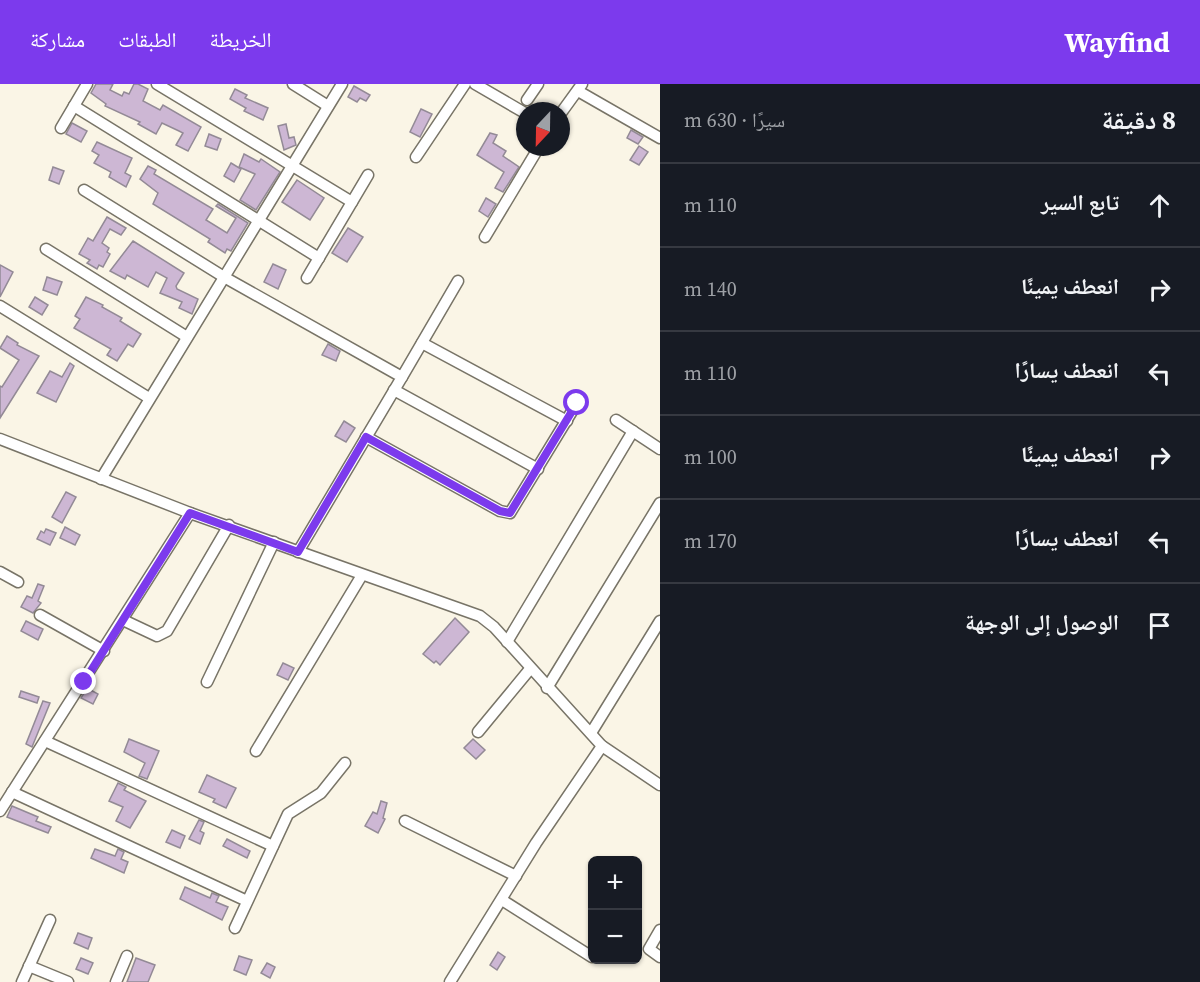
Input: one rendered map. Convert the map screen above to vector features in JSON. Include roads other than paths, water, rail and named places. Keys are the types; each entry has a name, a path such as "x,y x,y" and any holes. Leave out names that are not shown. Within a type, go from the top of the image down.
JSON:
{"street":[{"path":"61,128 87,84"},
{"path":"158,84 352,202"},
{"path":"293,84 328,106"},
{"path":"101,479 342,84"},
{"path":"416,157 465,84"},
{"path":"475,84 516,108"},
{"path":"527,100 538,84"},
{"path":"569,102 580,87 660,138"},
{"path":"74,106 319,258"},
{"path":"485,237 534,156"},
{"path":"307,278 369,175"},
{"path":"84,190 224,277 402,377"},
{"path":"46,249 187,337"},
{"path":"298,552 458,281"},
{"path":"0,321 3,308 149,398"},
{"path":"422,343 567,421"},
{"path":"394,390 538,469"},
{"path":"366,437 506,513 513,510 577,403"},
{"path":"616,420 660,449"},
{"path":"507,642 633,431"},
{"path":"0,439 190,513 480,616 507,642 602,746 660,784"},
{"path":"547,688 660,503"},
{"path":"0,811 190,513"},
{"path":"123,620 157,636 167,631 229,525"},
{"path":"207,682 274,542"},
{"path":"0,572 18,582"},
{"path":"256,750 362,575"},
{"path":"40,615 104,651"},
{"path":"591,734 660,621"},
{"path":"478,732 530,669"},
{"path":"45,741 273,846"},
{"path":"450,982 516,876 602,746"},
{"path":"235,928 288,814 321,793 345,763"},
{"path":"12,792 247,901"},
{"path":"405,821 516,876"},
{"path":"502,900 588,954"},
{"path":"22,982 50,920"},
{"path":"660,930 649,949 660,957"},
{"path":"116,982 127,956"},
{"path":"29,966 68,982"}]}
